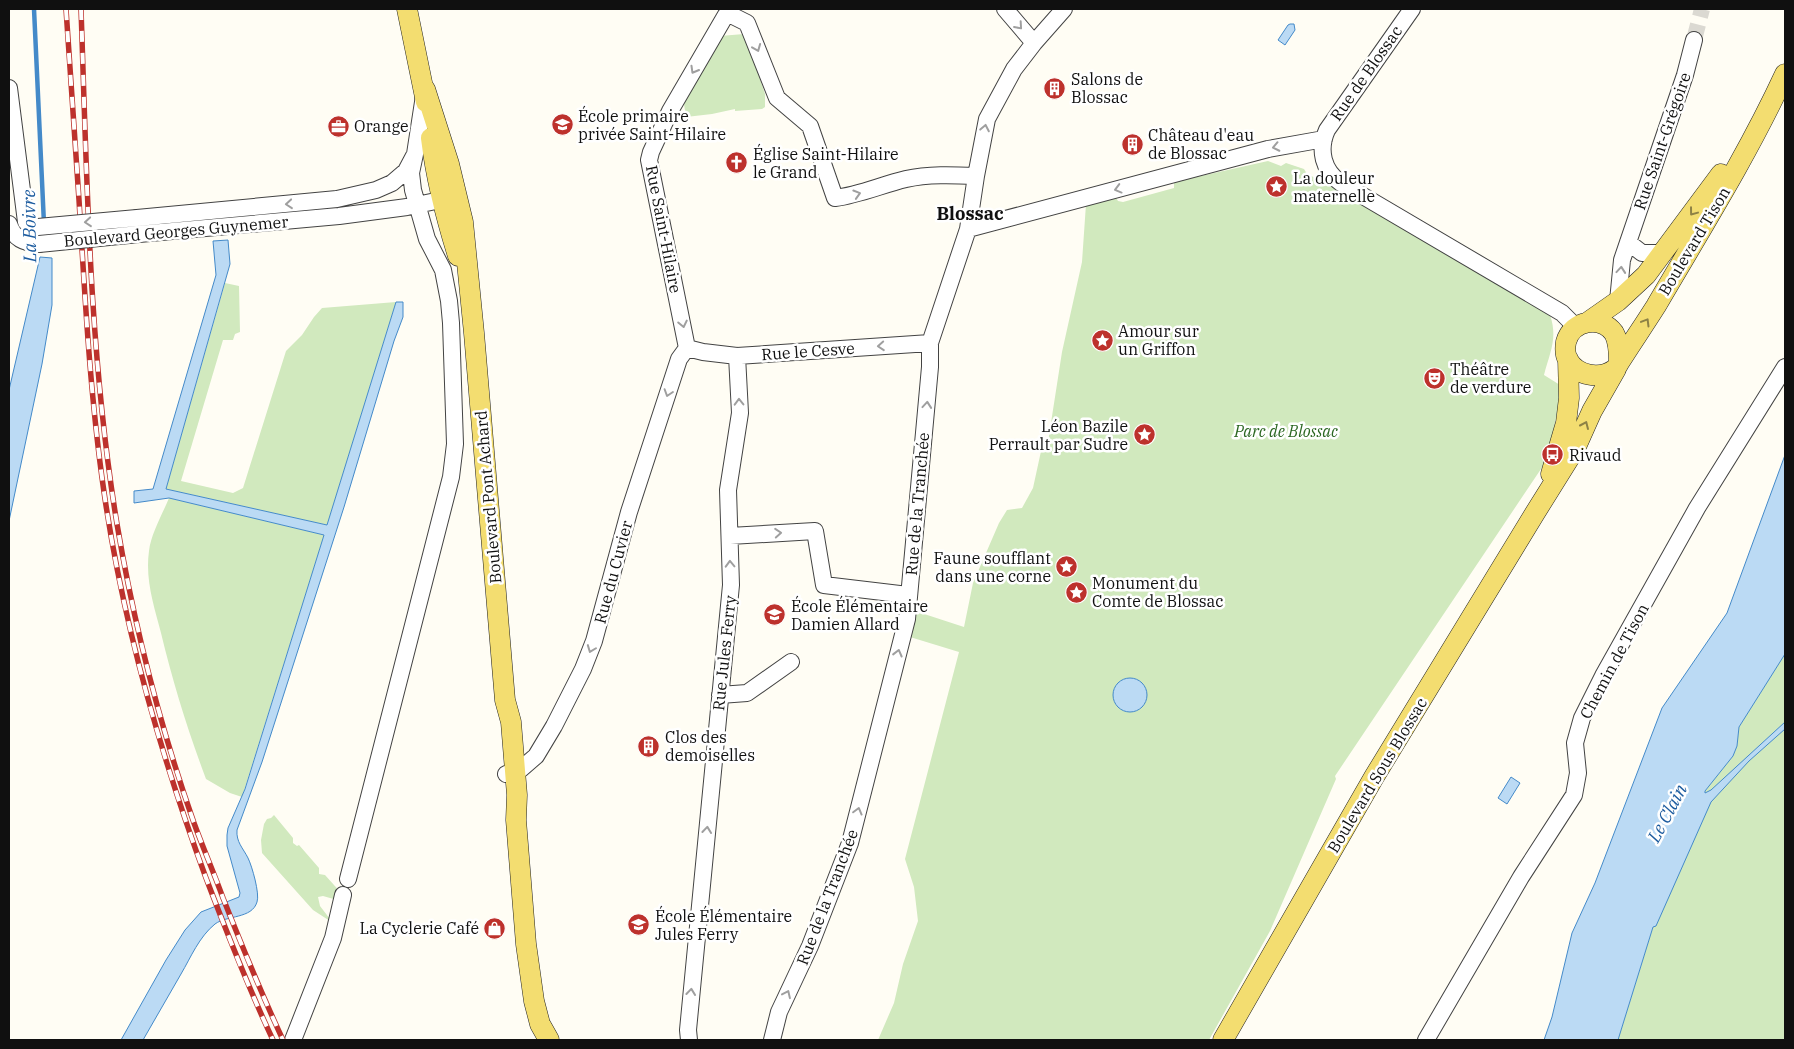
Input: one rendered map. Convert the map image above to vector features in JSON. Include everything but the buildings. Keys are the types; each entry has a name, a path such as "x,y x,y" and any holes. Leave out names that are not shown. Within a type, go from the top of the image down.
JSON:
{"main road":[{"name":"Boulevard Pont Achard","path":"407,9 425,89 434,163 463,222 505,700 502,723 511,773 508,798 516,820 526,944 534,1001 540,1024 549,1040"},
{"name":"Boulevard Tison","path":"1617,366 1722,196 1765,117 1785,74"},
{"name":"Boulevard Tison","path":"1582,325 1618,302 1646,275 1765,117"},
{"name":"Boulevard Pont Achard","path":"449,194 449,229 470,294"},
{"path":"1611,330 1618,302"},
{"path":"1568,359 1572,366 1584,374 1597,374 1617,366 1617,341 1611,330 1598,322 1582,325"},
{"name":"Boulevard Sous Blossac","path":"1535,512 1554,466 1566,423 1570,391 1568,359 1565,350 1566,342 1570,333 1582,325"},
{"name":"Boulevard Sous Blossac","path":"1223,1040 1374,777 1575,449 1592,411 1617,366"},
{"name":"Boulevard Pont Achard","path":"526,944 526,1016 533,1040"}],"street":[{"path":"1004,9 1034,43"},
{"name":"Rue de la Tranchée","path":"772,1040 779,1012 810,946 850,844 907,619 930,366 930,343 968,229 987,119 1014,69 1064,9"},
{"name":"Rue de Blossac","path":"1324,139 1332,122 1412,9"},
{"path":"727,11 747,23 777,98 810,126 834,198 853,196 880,186 916,178 976,176"},
{"name":"Rue Saint-Hilaire","path":"686,348 650,152 670,111 727,11"},
{"name":"Rue Saint-Grégoire","path":"1618,302 1622,260 1685,75 1694,40"},
{"path":"9,88 32,224"},
{"name":"Boulevard Georges Guynemer","path":"337,199 376,190 392,183 406,171 415,154 425,89"},
{"path":"968,229 1268,149 1324,139 1322,153 1324,163 1338,181 1582,325"},
{"path":"348,879 451,477 455,444 449,301 443,270 427,243 415,206 411,173 415,154"},
{"name":"Boulevard Georges Guynemer","path":"10,230 21,240 39,244 339,216 415,206 449,194"},
{"name":"Boulevard Georges Guynemer","path":"10,230 32,224 136,218 337,199 367,200 415,206 449,229"},
{"path":"1628,242 1642,253 1661,253"},
{"name":"Rue le Cesve","path":"686,348 737,356 930,343"},
{"name":"Rue du Cuvier","path":"511,773 525,766 536,756 554,726 583,669 594,641 629,512 679,359 686,348"},
{"name":"Rue Jules Ferry","path":"689,1040 688,1030 731,585 728,490 740,407 737,356"},
{"name":"Chemin de Tison","path":"1426,1040 1521,877 1574,795 1578,772 1575,744 1582,718 1603,676 1697,508 1785,367"},
{"path":"730,536 815,531 824,585 908,595"},
{"path":"720,694 747,693 791,662"},
{"path":"293,1040 333,938 343,896"}],"green space":[{"path":"744,34 765,94 765,107 762,109 735,111 735,109 686,117 684,104 720,36"},
{"name":"Parc de Blossac","path":"1268,161 1281,166 1286,163 1304,169 1307,174 1550,315 1553,338 1544,375 1560,385 1558,409 1547,460 1335,776 1336,779 1270,931 1209,1040 878,1040 894,1003 903,964 918,921 914,887 905,859 959,652 910,637 915,611 964,627 973,583 999,523 1007,510 1022,508 1033,488 1043,442 1048,442 1062,352 1082,262 1086,204 1115,196 1118,201 1123,202 1174,188 1174,182"},
{"path":"225,283 239,286 240,332 235,334 233,340 223,340 181,481 233,493 243,488 286,351 302,335 314,317 322,308 396,302 327,525 166,489"},
{"path":"169,498 324,535 242,797 230,793 206,779 176,689 153,603 148,572 149,551 154,531"},
{"path":"1785,654 1785,1040 1618,1040 1653,927 1705,791 1733,756 1737,746 1739,727"},
{"path":"274,815 293,838 293,843 297,846 299,845 319,868 319,874 325,875 343,895 337,900 323,896 318,897 320,906 333,923 313,910 262,853 261,840 264,824 267,819"}],"water":[{"path":"1290,24 1294,24 1295,30 1285,45 1278,40"},
{"path":"228,240 230,264 166,489 327,525 396,302 403,302 403,317 262,762 237,830 239,841 253,873 258,898 257,902 250,911 220,921 204,935 143,1040 121,1040 185,930 201,912 239,897 240,893 227,846 228,828 245,789 324,535 169,498 134,503 134,491 153,489 216,275 213,241"},
{"name":"La Boivre","path":"40,257 52,258 52,305 42,364 9,521 9,390"},
{"name":"Le Clain","path":"1785,455 1785,654 1739,727 1737,746 1733,756 1705,793 1711,790 1785,722 1785,729 1749,761 1711,802 1656,926 1653,927 1618,1040 1544,1040 1552,1017 1572,933 1595,883 1662,708 1727,613"},
{"path":"1130,678 1142,683 1147,695 1142,707 1130,712 1118,707 1113,695 1118,683"},
{"path":"1511,777 1520,783 1507,804 1498,798"}],"waterway":[{"name":"La Boivre","path":"34,9 44,224"}],"tunnel":[{"path":"1694,40 1702,9"}],"railway":[{"path":"66,9 92,383 104,492 121,590 145,688 173,784 206,878 273,1040"},
{"path":"81,9 91,267 100,396 117,524 131,600 159,712 197,832 259,987 283,1040"}],"place":[{"name":"Salons de Blossac","path":"1055,88"},
{"name":"École primaire privée Saint-Hilaire","path":"562,125"},
{"name":"Orange","path":"338,126"},
{"name":"Château d'eau de Blossac","path":"1132,144"},
{"name":"Église Saint-Hilaire le Grand","path":"737,163"},
{"name":"La douleur maternelle","path":"1277,187"},
{"name":"Amour sur un Griffon","path":"1102,340"},
{"name":"Théâtre de verdure","path":"1434,378"},
{"name":"Léon Bazile Perrault par Sudre","path":"1144,435"},
{"name":"Rivaud","path":"1553,455"},
{"name":"Faune soufflant dans une corne","path":"1067,567"},
{"name":"Monument du Comte de Blossac","path":"1076,592"},
{"name":"École Élémentaire Damien Allard","path":"775,615"},
{"name":"Clos des demoiselles","path":"649,746"},
{"name":"École Élémentaire Jules Ferry","path":"639,925"},
{"name":"La Cyclerie Café","path":"495,928"}],"district":[{"name":"Blossac","path":"970,213"}]}
